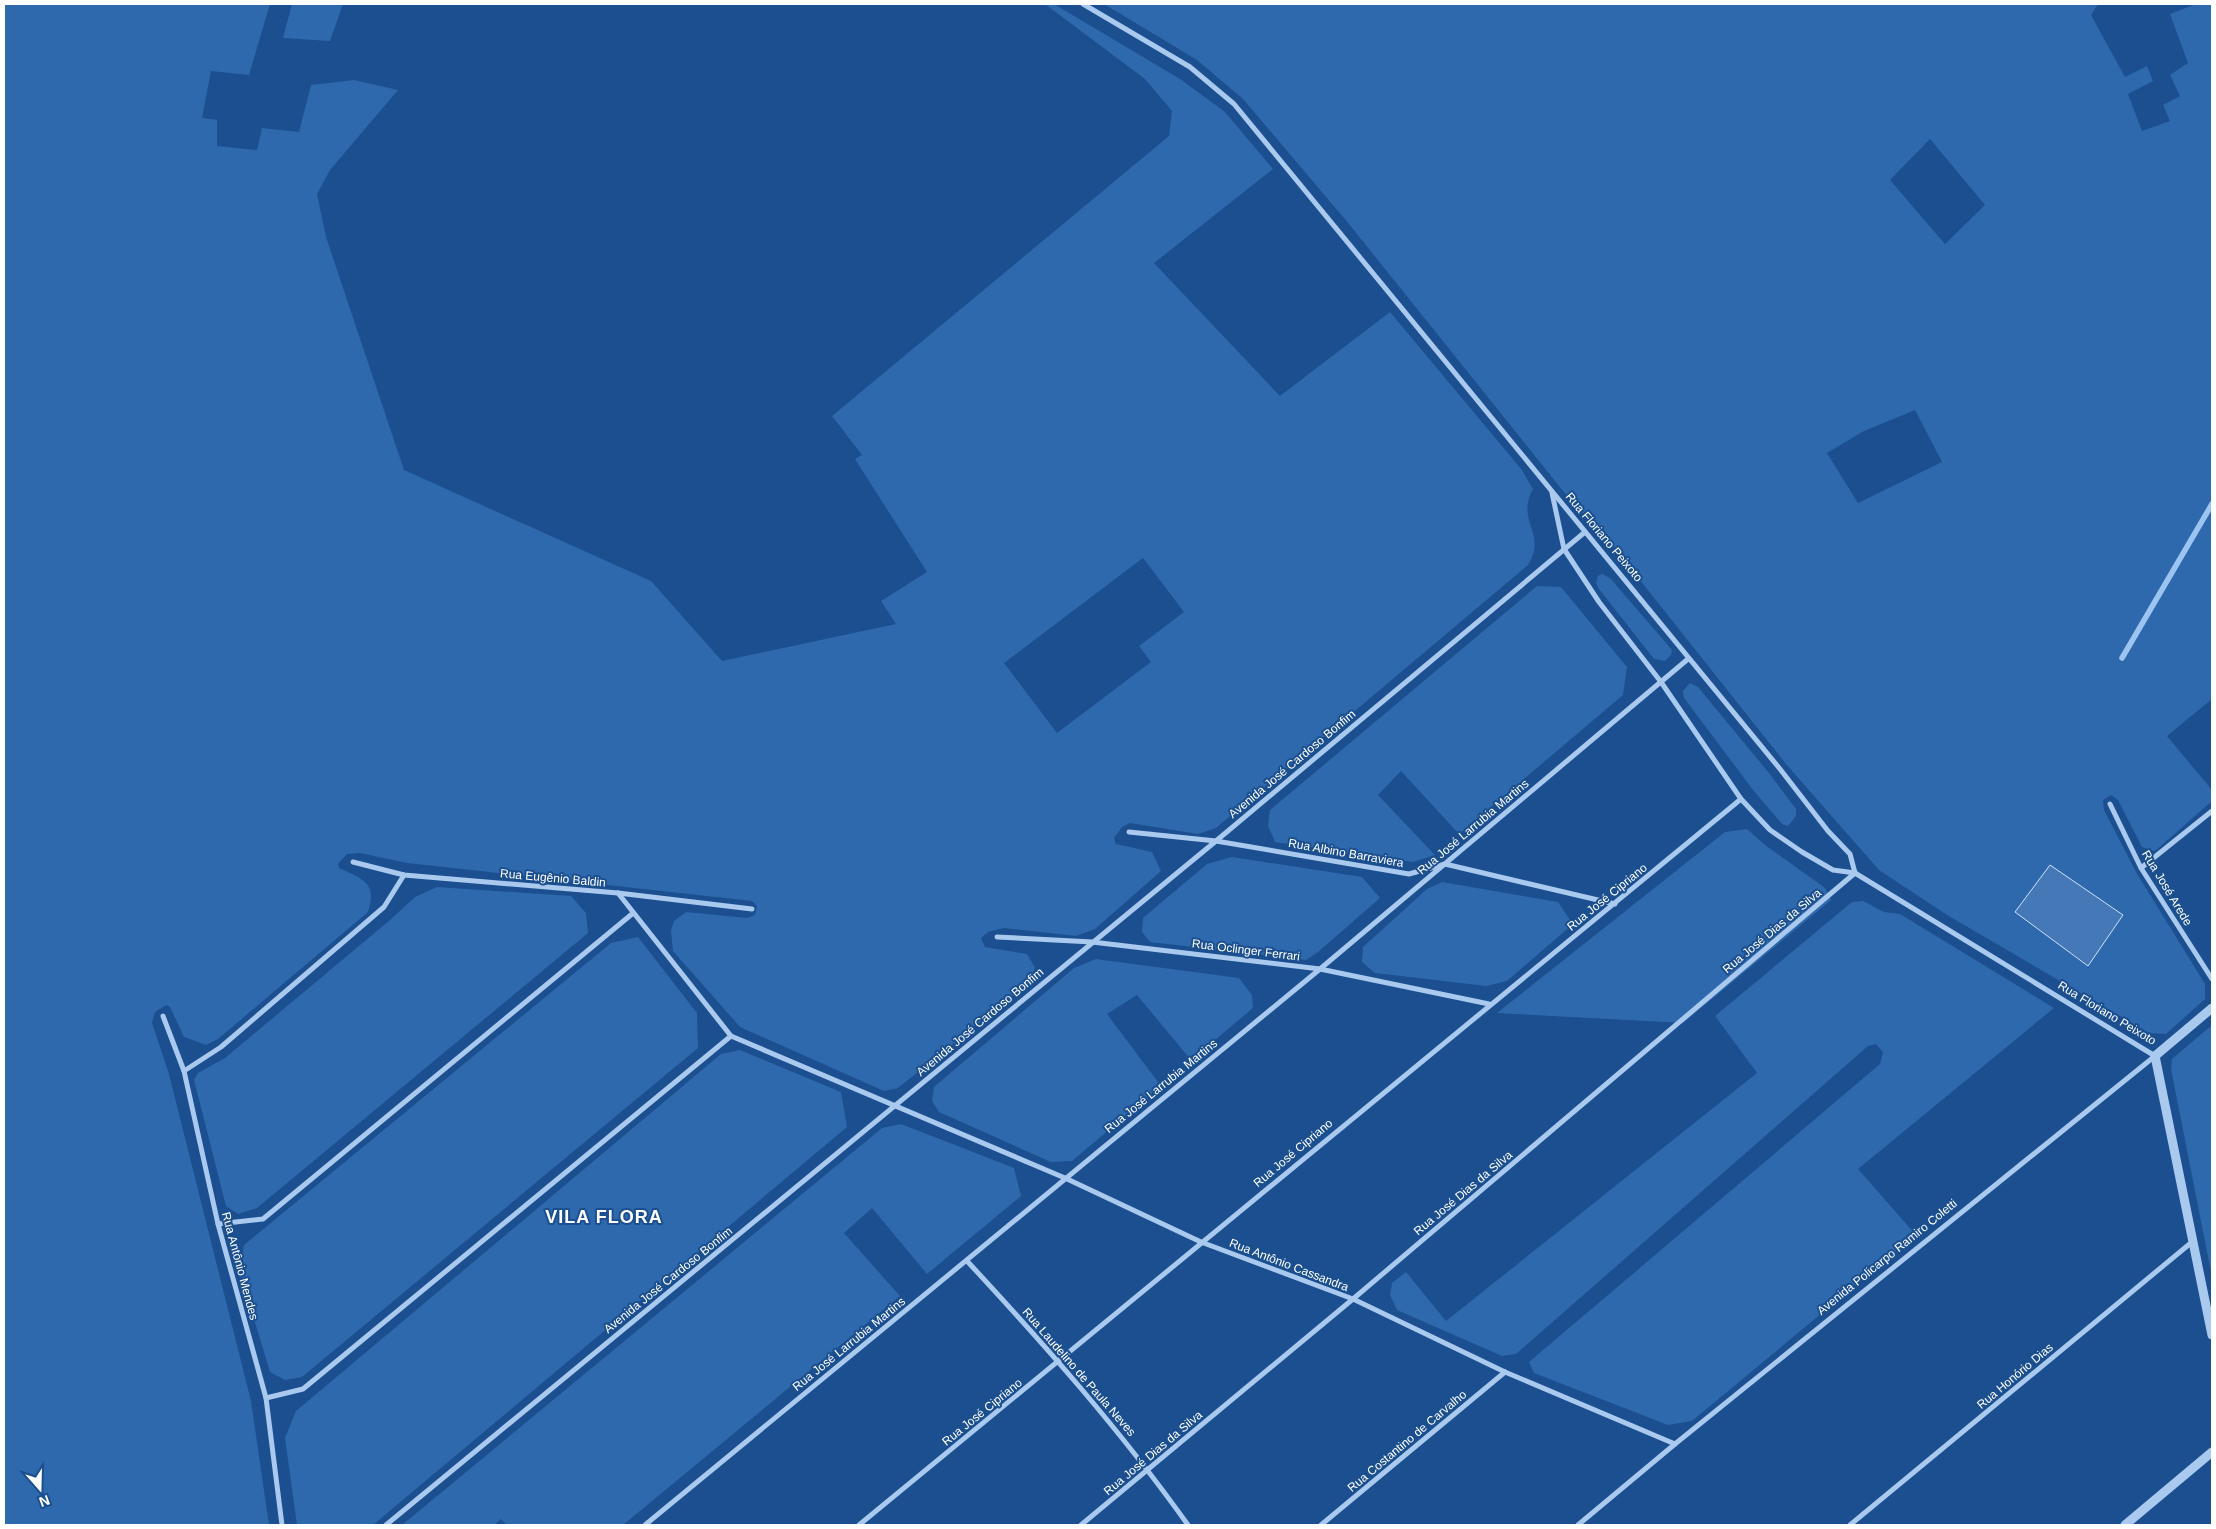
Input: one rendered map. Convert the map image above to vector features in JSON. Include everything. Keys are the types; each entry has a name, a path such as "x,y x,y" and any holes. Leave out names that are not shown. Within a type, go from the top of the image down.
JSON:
{"street":[{"path":"1084,4 1190,67 1234,104 1340,231 1552,493"},
{"name":"Rua Floriano Peixoto","path":"1552,493 1780,768 1828,831 1850,854 1855,872"},
{"name":"Rua Floriano Peixoto","path":"1552,493 1564,549 1599,602 1662,682 1741,799 1770,830 1832,870 1855,872 2155,1056 2212,1336"},
{"name":"Avenida José Cardoso Bonfim","path":"386,1525 1216,841 1585,532"},
{"name":"Rua José Larrubia Martins","path":"645,1525 1320,969 1662,682 1688,658"},
{"name":"Rua José Cipriano","path":"859,1525 1489,1004 1615,904 1741,799"},
{"name":"Rua José Arede","path":"2110,804 2142,868 2212,979"},
{"path":"2142,868 2212,811"},
{"name":"Rua Albino Barraviera","path":"1129,832 1216,841 1409,874 1445,864 1615,904"},
{"name":"Rua Eugênio Baldin","path":"353,862 404,875 618,893 752,909"},
{"name":"Rua José Dias da Silva","path":"1081,1525 1149,1471 1353,1300 1855,872"},
{"path":"184,1071 221,1047 384,908 404,875"},
{"path":"266,1398 303,1389 731,1036 632,914 618,893"},
{"path":"218,1224 263,1219 632,914"},
{"name":"Rua Oclinger Ferrari","path":"997,937 1092,942 1320,969 1489,1004"},
{"name":"Avenida Policarpo Ramiro Coletti","path":"1578,1525 2212,1008"},
{"name":"Rua Antônio Mendes","path":"163,1016 184,1071 218,1224 266,1398 282,1525"},
{"name":"Rua Antônio Cassandra","path":"731,1036 1065,1178 1201,1242 1353,1300 1505,1372 1675,1444"},
{"name":"Rua Honório Dias","path":"1850,1525 2192,1242"},
{"name":"Rua Laudelino de Paula Neves","path":"966,1260 1059,1361 1149,1471 1188,1525"},
{"name":"Rua Costantino de Carvalho","path":"1321,1525 1505,1372"},
{"path":"2125,1525 2212,1452"}],"shaded area":[{"path":"4,4 270,4 249,75 211,71 202,118 217,120 217,146 257,150 262,128 299,132 311,85 354,80 398,90 330,170 317,194 326,237 404,470 651,581 722,661 896,624 881,601 927,572 855,459 862,455 832,416 1169,136 1172,111 1145,79 1045,4 1054,4 1180,79 1225,112 1273,169 1154,263 1280,396 1390,312 1522,470 1533,489 1528,500 1527,510 1535,544 1528,565 1216,828 1198,834 1130,823 1122,827 1114,838 1116,844 1152,852 1161,871 1095,929 1076,936 1004,928 988,932 981,938 985,947 1027,954 1035,968 1029,983 898,1088 884,1091 740,1027 673,951 671,931 674,921 686,912 747,918 755,915 757,906 752,901 407,863 360,853 347,854 338,864 339,868 355,875 366,883 371,894 368,912 218,1039 206,1045 184,1037 170,1007 166,1005 155,1012 152,1023 169,1074 251,1401 269,1525 4,1525","holes":["1143,558 1184,612 1139,646 1151,662 1057,733 1004,663"]},
{"path":"292,4 343,4 330,41 283,38"},
{"path":"1104,4 2098,4 2091,15 2125,77 2147,66 2153,81 2128,94 2142,131 2170,121 2163,105 2180,96 2170,75 2188,63 2170,14 2196,4 2212,4 2212,699 2167,736 2212,790 2212,801 2155,851 2142,847 2118,800 2111,795 2103,800 2104,810 2136,872 2205,984 2205,999 2166,1034 2149,1033 1947,915 1879,870 1786,764 1628,565 1559,486 1349,224 1243,99 1197,60","holes":["1930,139 1985,205 1945,244 1890,180","1915,410 1942,462 1858,503 1827,453 1864,431","2050,865 2123,915 2088,965"]},
{"path":"1602,574 1610,578 1672,650 1671,655 1665,661 1654,659 1599,589 1596,583 1598,576"},
{"path":"1537,586 1561,587 1627,667 1623,695 1459,834 1401,771 1378,795 1435,855 1413,862 1275,842 1268,826 1270,810"},
{"path":"1690,683 1698,687 1796,809 1796,816 1788,826 1782,824 1753,790 1684,698 1683,691"},
{"path":"1747,829 1765,845 1825,888 1831,900 1683,1023 1497,1013 1725,832"},
{"path":"1232,857 1362,877 1380,898 1318,952 1306,960 1150,942 1142,932 1143,918 1207,864"},
{"path":"1442,882 1558,902 1573,924 1507,981 1486,986 1375,973 1362,962 1363,947 1427,889"},
{"path":"437,887 571,896 586,913 588,933 257,1208 238,1214 226,1206 194,1080 198,1073 225,1058 415,897"},
{"path":"1863,901 1884,912 1900,914 2054,1008 1858,1169 1916,1235 1692,1421 1668,1425 1534,1373 1529,1362 1880,1064 1883,1052 1876,1044 1868,1046 1516,1354 1502,1356 1397,1310 1390,1295 1392,1283 1406,1272 1446,1321 1757,1073 1715,1016 1852,902"},
{"path":"638,937 697,1013 698,1048 302,1377 285,1380 270,1372 240,1272 244,1245 611,943"},
{"path":"1096,959 1239,978 1252,995 1253,1008 1191,1060 1137,995 1107,1014 1161,1086 1072,1161 1051,1162 939,1112 932,1101 934,1087 1074,968"},
{"path":"2212,1025 2212,1277 2171,1069 2172,1059"},
{"path":"740,1050 841,1092 847,1127 373,1525 297,1525 285,1438 296,1411 721,1054"},
{"path":"901,1124 1014,1168 1021,1196 927,1274 872,1208 844,1233 900,1296 623,1525 507,1525 501,1519 494,1525 402,1525 882,1128"}],"building":[{"path":"2050,865 2123,915 2088,966 2015,912"}],"waterway":[{"path":"2122,658 2212,504"}],"district":[{"name":"VILA FLORA","path":"604,1217"}]}
